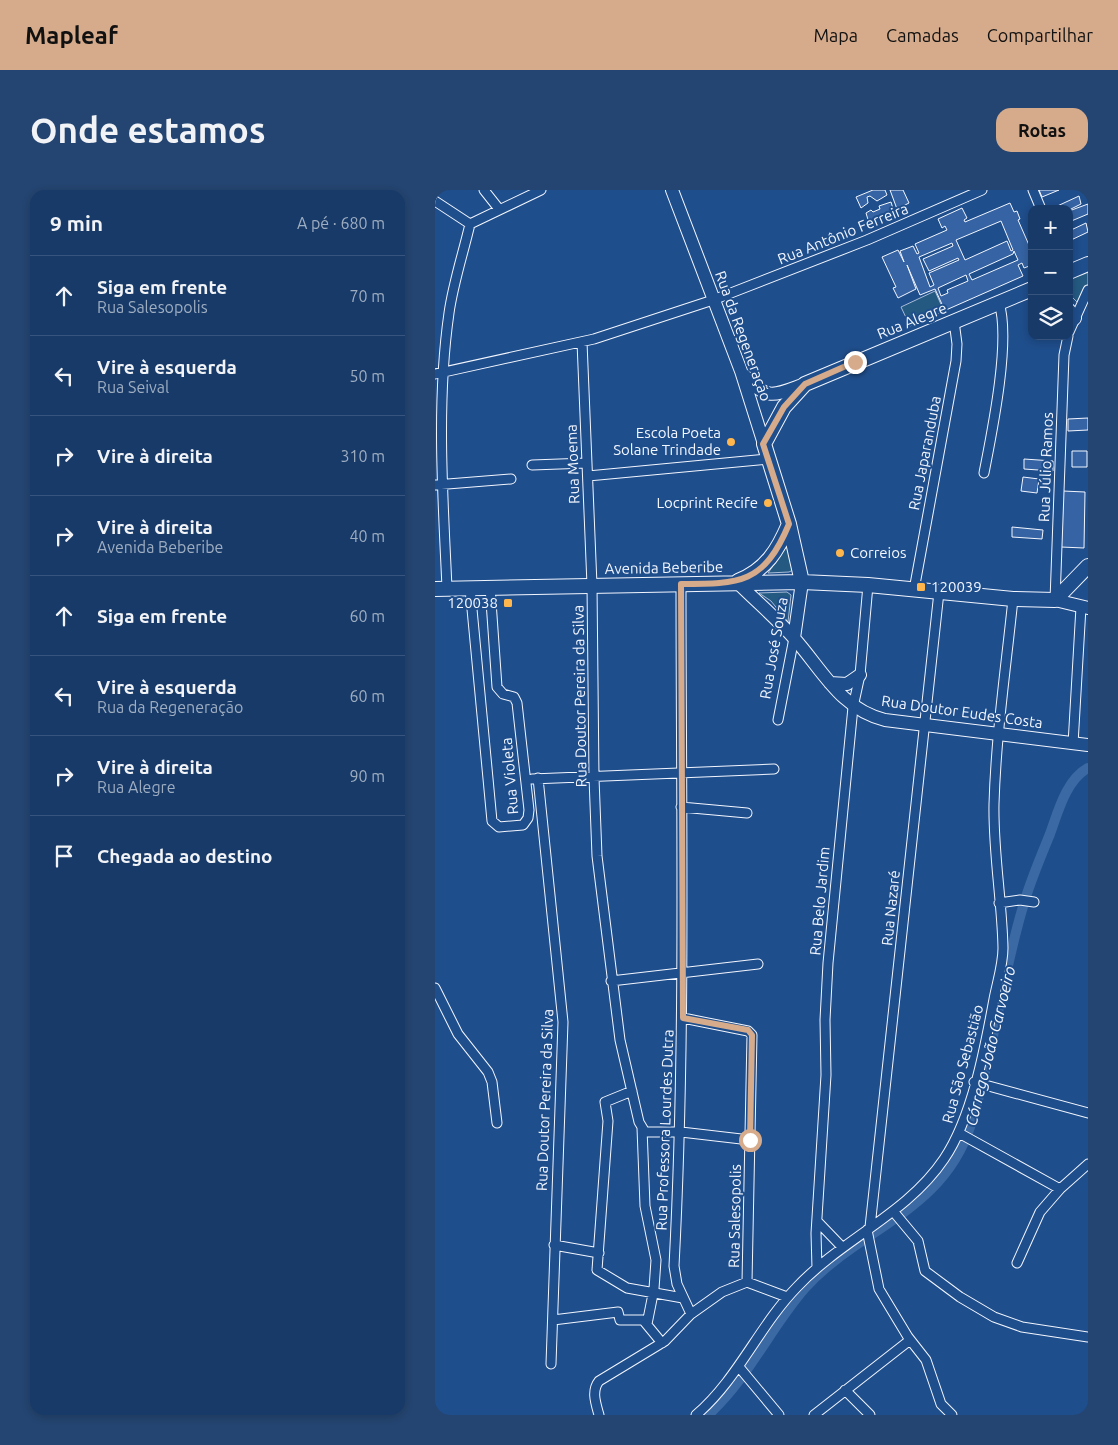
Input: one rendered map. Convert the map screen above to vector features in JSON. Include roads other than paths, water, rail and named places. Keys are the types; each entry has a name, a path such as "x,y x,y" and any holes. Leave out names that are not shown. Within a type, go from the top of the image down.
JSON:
{"main road":[{"path":"1073,270 1088,264"},
{"name":"Rua Alegre","path":"763,444 784,407 805,384 1028,291"},
{"name":"Rua da Regeneração","path":"763,444 789,524 802,582"},
{"path":"734,583 752,575 764,566 783,539 789,524"},
{"path":"1055,600 1088,566"},
{"name":"Avenida Beberibe","path":"441,588 802,582 868,585 1013,599 1055,600"}],"street":[{"path":"484,190 499,209"},
{"path":"441,588 439,373 449,312 470,224 541,190"},
{"name":"Rua da Regeneração","path":"672,190 741,372 763,444"},
{"name":"Rua Antônio Ferreira","path":"439,373 582,342 713,300 867,240 982,190"},
{"path":"1033,190 1039,205"},
{"path":"435,201 470,224"},
{"path":"1073,317 1087,293"},
{"path":"984,473 993,425 1004,328 999,303"},
{"name":"Rua Japaranduba","path":"914,590 956,361 957,344 954,321"},
{"name":"Rua Júlio Ramos","path":"1055,600 1064,355 1067,340"},
{"name":"Rua Moema","path":"582,342 592,585"},
{"name":"Rua Alegre","path":"741,372 755,388 764,394 777,393 805,384"},
{"path":"587,476 768,459"},
{"path":"532,465 587,463"},
{"path":"439,484 511,479"},
{"name":"Rua José Souza","path":"778,720 794,638 802,582"},
{"name":"Rua Doutor Eudes Costa","path":"734,583 794,638 830,683 853,707 872,717 1088,745"},
{"name":"Rua Professora Lourdes Dutra","path":"681,584 681,974 683,1018 681,1132 674,1266 677,1284 691,1314"},
{"name":"Rua Doutor Pereira da Silva","path":"592,585 594,778 597,856 611,981 620,1040 643,1130 645,1206 656,1260 653,1294 647,1324"},
{"name":"Rua Belo Jardim","path":"817,1268 817,1221 826,1075 825,1020 828,964 853,707 860,675 868,585"},
{"name":"Rua Violeta","path":"470,588 492,821 495,825 523,825 526,822 529,810 532,779 517,703 514,697 503,694 497,687 490,588"},
{"name":"Rua Nazaré","path":"939,592 926,724 868,1228 879,1289 910,1340 926,1360 941,1404 953,1415"},
{"name":"Rua São Sebastião","path":"696,1415 743,1370 787,1297 842,1247 868,1228 897,1216 944,1160 962,1135 969,1107 981,1084 1002,960 994,804 999,733 1013,599"},
{"path":"1055,600 1084,608 1073,744"},
{"path":"830,683 847,684 860,675"},
{"name":"Rua Violeta","path":"532,779 594,778 774,769"},
{"name":"Rua Doutor Pereira da Silva","path":"532,779 563,1022 551,1364"},
{"path":"681,807 747,814"},
{"path":"999,903 1020,900 1033,902"},
{"path":"611,981 758,964"},
{"path":"435,988 458,1034 488,1072 492,1082 497,1123"},
{"name":"Rua Salesopolis","path":"683,1018 750,1032 753,1040 747,1282"},
{"path":"981,1084 1088,1114"},
{"path":"632,1091 605,1102 608,1121 597,1270 627,1288 683,1298"},
{"path":"643,1130 681,1132 750,1140"},
{"path":"962,1135 1060,1189"},
{"path":"1017,1263 1040,1212 1060,1189 1088,1164"},
{"path":"897,1216 918,1241 921,1261 925,1271 960,1297 994,1317 1022,1327 1088,1337"},
{"path":"817,1221 842,1247"},
{"path":"555,1245 599,1253"},
{"path":"599,1415 594,1399 596,1385 599,1381 662,1343 691,1314 722,1292 747,1282 787,1297"},
{"path":"553,1320 618,1312 620,1320 643,1320 662,1343"},
{"path":"815,1415 910,1340"},
{"path":"743,1370 779,1415"},
{"path":"845,1390 870,1415"}],"waterway":[{"name":"Córrego João Carvoeiro","path":"708,1415 735,1386 792,1303 805,1288 850,1249 921,1199 941,1179 958,1154 971,1124 979,1096 1010,956 1028,891 1068,788 1080,773 1088,768"}],"place":[{"name":"Escola Poeta Solane Trindade","path":"731,442"},
{"name":"Locprint Recife","path":"768,503"},
{"name":"Correios","path":"840,553"},
{"name":"120039","path":"921,587"},
{"name":"120038","path":"508,603"}]}
